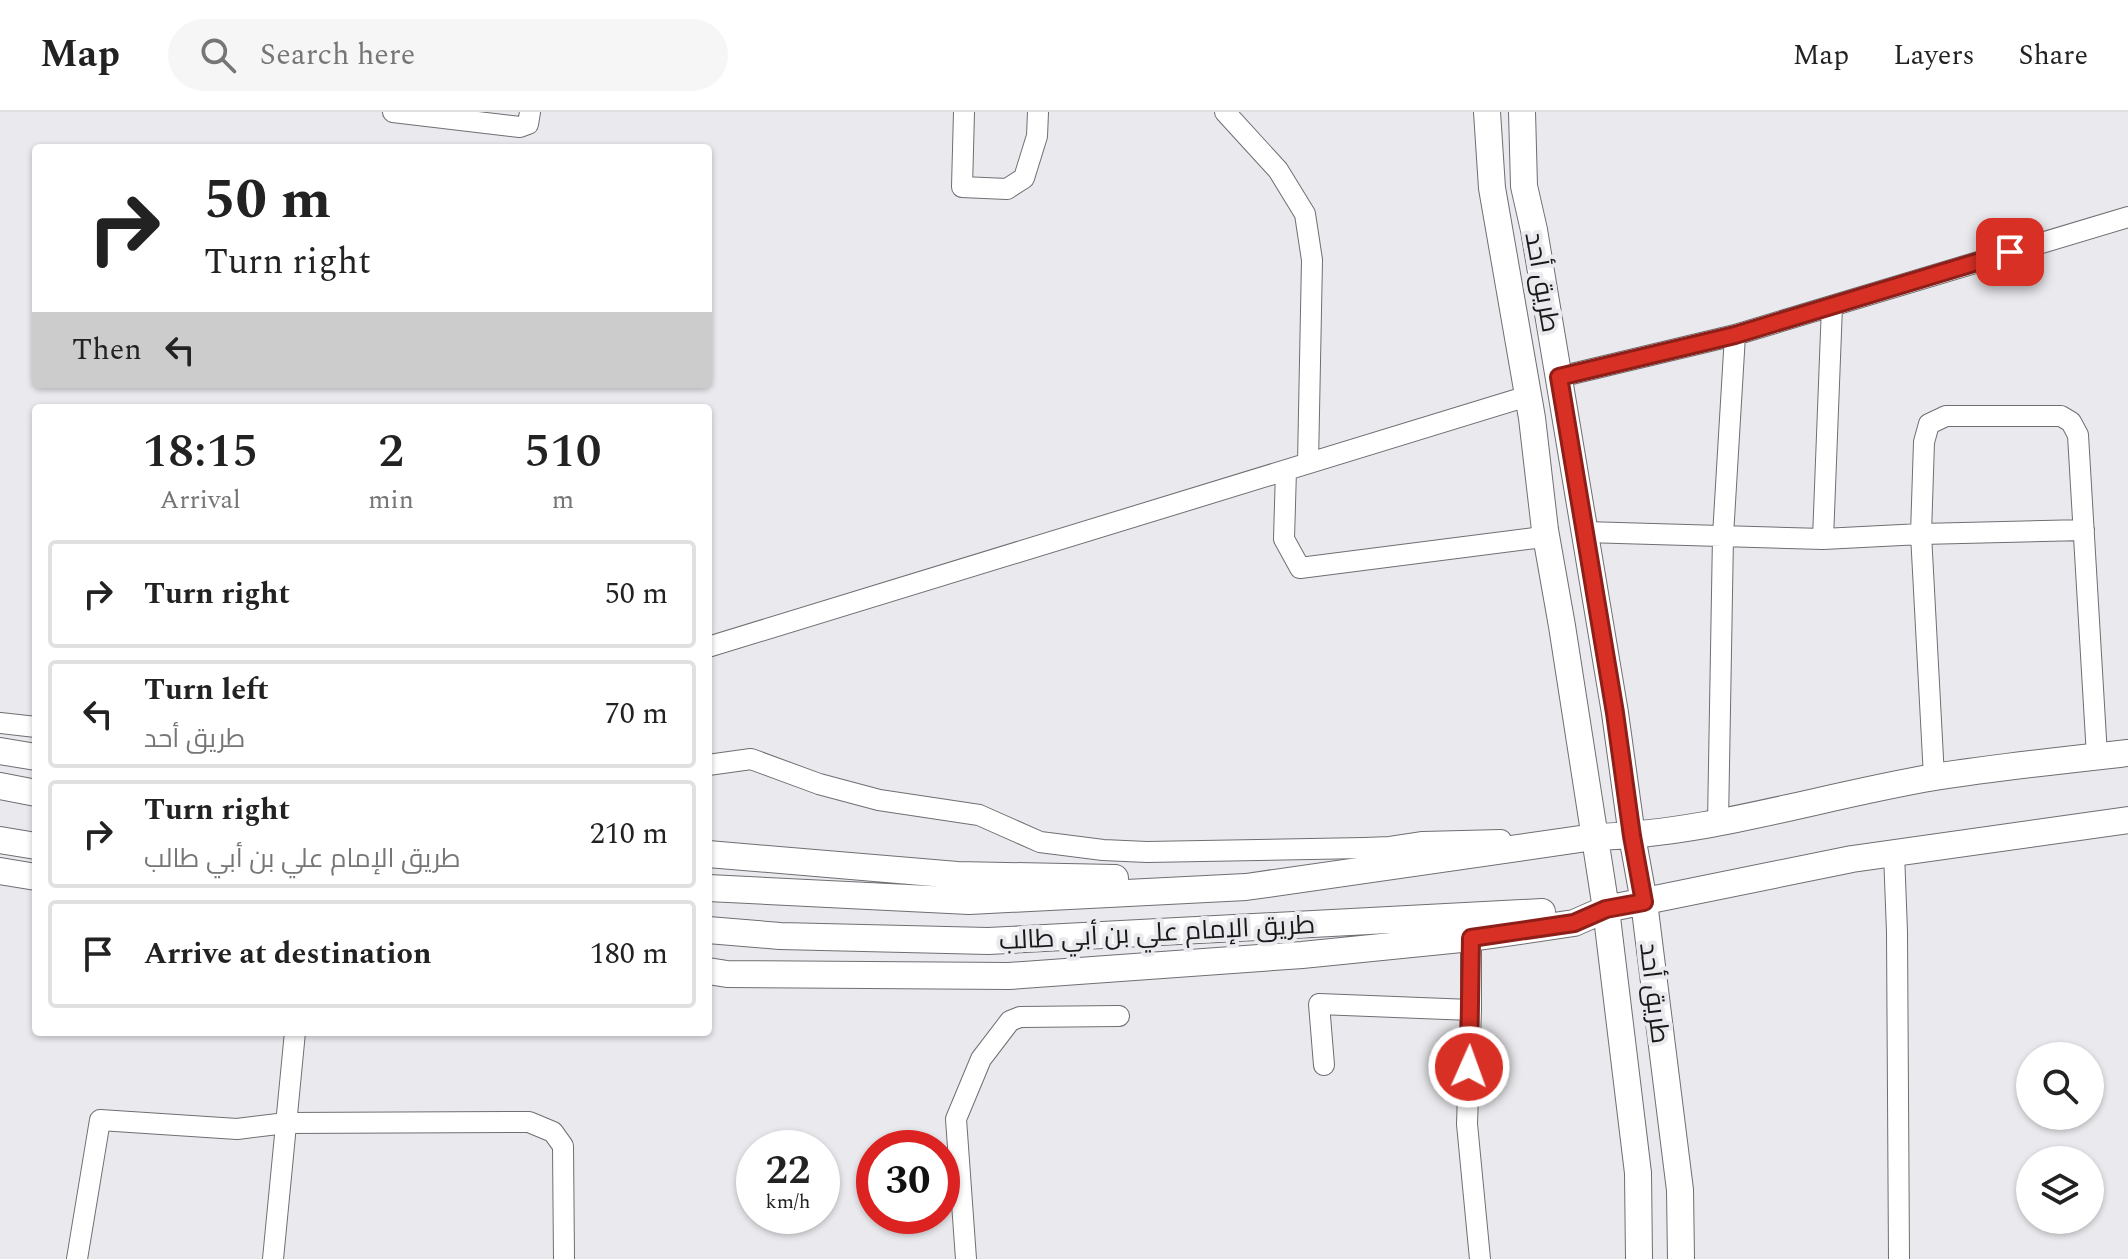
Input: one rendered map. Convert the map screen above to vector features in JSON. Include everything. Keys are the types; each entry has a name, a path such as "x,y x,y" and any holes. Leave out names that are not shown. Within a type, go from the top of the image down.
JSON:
{"main road":[{"name":"طريق أحد","path":"1487,112 1492,188 1528,396 1545,530 1606,909 1638,1173 1639,1259"},
{"name":"طريق أحد","path":"1522,112 1524,186 1585,532 1644,902 1680,1190 1681,1259"},
{"path":"0,751 32,756"},
{"name":"طريق الإمام علي بن أبي طالب","path":"712,888 969,901 1246,887 1594,837 1632,836 1718,823 1934,777 2128,753"},
{"path":"0,786 32,792"},
{"path":"712,972 1009,976 1302,955 1471,938 1574,923 1606,909 1852,859 2128,820"},
{"path":"0,840 32,845"},
{"path":"712,854 957,875 1136,879 1246,887"},
{"path":"0,871 32,876"},
{"name":"طريق الإمام علي بن أبي طالب","path":"712,930 780,936 988,941 1606,909"}],"street":[{"path":"393,112 520,127 528,124 530,112"},
{"path":"964,112 962,187 1007,189 1024,178 1037,136 1038,112"},
{"path":"1225,112 1278,170 1305,214 1312,260 1308,463"},
{"path":"1559,377 1735,335 2128,217"},
{"path":"1823,539 1832,306"},
{"path":"1718,823 1723,536 1735,335"},
{"path":"712,646 1528,396"},
{"path":"1934,777 1921,534 1924,442 1929,424 1946,416 2061,416 2071,422 2078,435 2097,756"},
{"path":"1286,470 1284,539 1300,568 1535,538 1545,530"},
{"path":"1585,532 1823,539 2084,530"},
{"path":"0,723 32,727"},
{"path":"712,764 751,759 819,784 879,800 979,815 1040,842 1103,850 1377,848 1423,842 1594,837"},
{"path":"1894,853 1899,1259"},
{"path":"1471,938 1467,1124 1480,1259"},
{"path":"1324,1065 1319,1004 1471,1010"},
{"path":"966,1259 956,1119 981,1059 1010,1021 1020,1017 1119,1016"},
{"path":"273,1259 295,1036"},
{"path":"77,1259 100,1120 237,1129 286,1123 529,1122 553,1132 563,1146 564,1259"}],"route":[{"path":"1469,1067 1471,938 1574,923 1606,909 1644,902 1559,377 1735,335 2010,252"}]}
